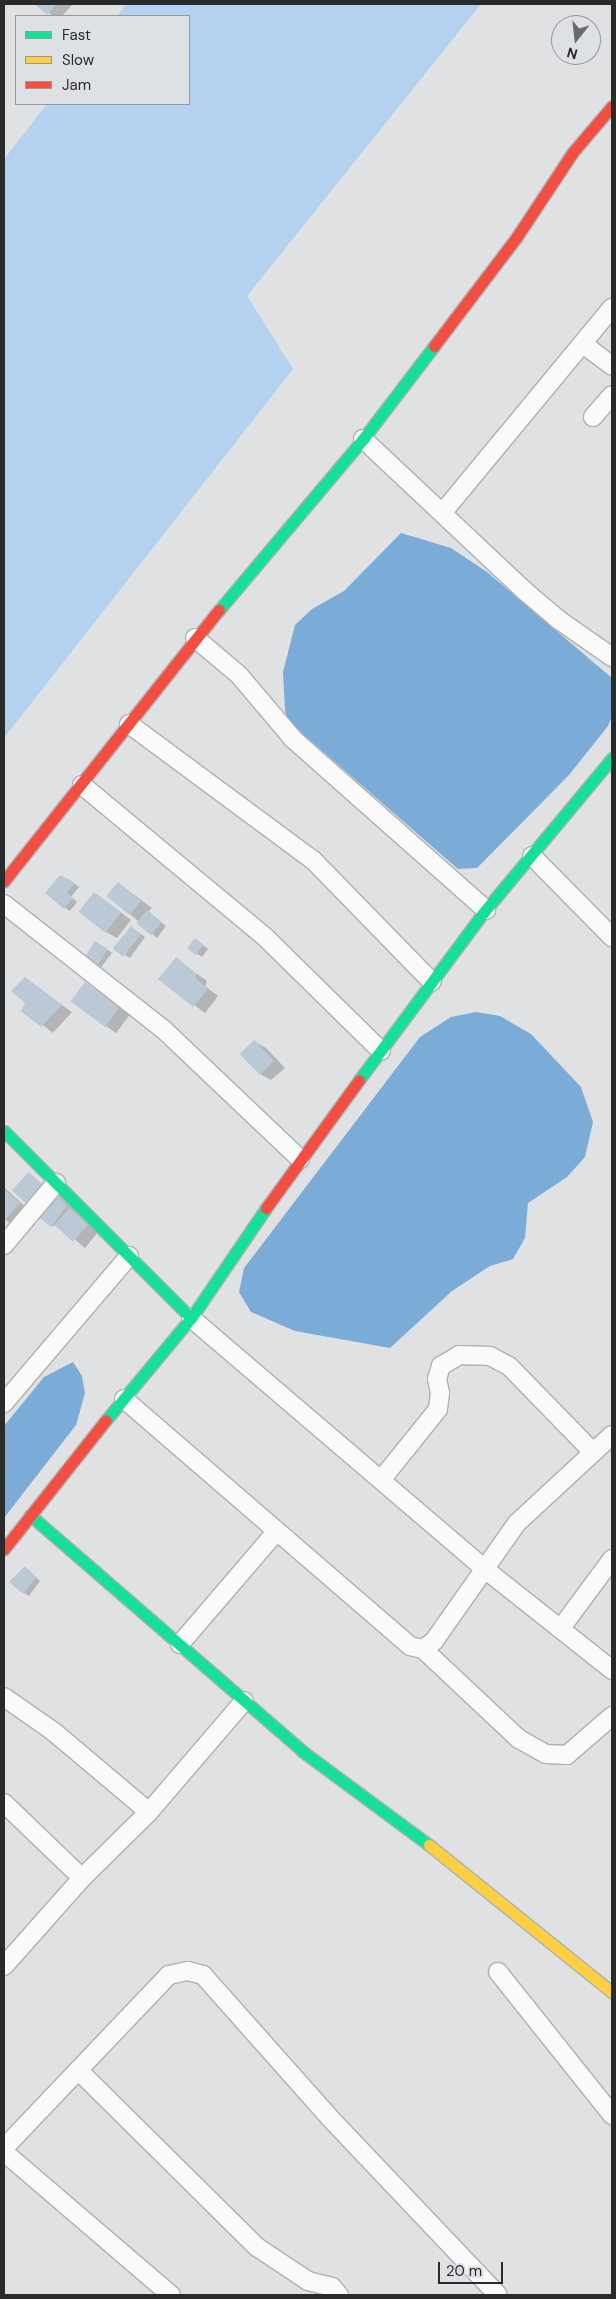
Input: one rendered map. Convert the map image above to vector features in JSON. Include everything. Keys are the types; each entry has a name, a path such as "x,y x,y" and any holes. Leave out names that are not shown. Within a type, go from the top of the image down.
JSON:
{"street":[{"path":"4,881 82,785 196,638 363,439 516,238 573,152 612,106"},
{"path":"443,512 612,308"},
{"path":"583,344 612,366"},
{"path":"593,417 612,395"},
{"path":"363,439 553,614 612,657"},
{"path":"196,638 239,675 293,739 486,910"},
{"path":"129,724 313,860 432,982"},
{"path":"4,1549 191,1318 300,1159 486,910 612,758"},
{"path":"82,785 264,936 381,1051"},
{"path":"532,856 612,937"},
{"path":"4,904 163,1029 300,1159"},
{"path":"4,1131 191,1318 486,1570 612,1670"},
{"path":"4,1245 56,1183"},
{"path":"4,1403 129,1256"},
{"path":"381,1480 438,1409 440,1393 437,1379 441,1366 458,1355 490,1356 508,1366 592,1451"},
{"path":"124,1399 410,1646 423,1649 520,1739 546,1754 567,1755 612,1716"},
{"path":"423,1649 434,1641 486,1570 517,1523 592,1451 612,1435"},
{"path":"30,1515 302,1751 407,1827 612,1992"},
{"path":"180,1644 276,1532"},
{"path":"560,1628 612,1559"},
{"path":"4,1697 54,1732 149,1812"},
{"path":"4,1966 82,1878 149,1812 244,1701"},
{"path":"4,1803 82,1878"},
{"path":"4,2148 169,1975 188,1971 203,1975 329,2117 498,2295"},
{"path":"498,1972 612,2115"},
{"path":"78,2070 257,2247 308,2280 332,2287 339,2295"},
{"path":"4,2152 171,2295"}],"shaded area":[{"path":"126,4 481,4 247,296 293,369 4,738 4,159 46,105 190,105 190,15 118,15"},
{"path":"401,533 451,548 487,572 612,678 612,716 608,726 569,775 477,868 458,869 288,721 285,710 283,672 295,625 312,609 344,591"},
{"path":"476,1012 500,1016 531,1034 581,1087 593,1122 585,1157 567,1177 528,1203 525,1238 513,1259 490,1266 452,1291 390,1348 295,1331 251,1312 239,1292 244,1268 420,1037 451,1017"},
{"path":"73,1362 82,1376 85,1393 76,1425 4,1518 4,1426 44,1377"}],"building":[{"path":"34,4 56,4 47,15"},
{"path":"60,875 75,883 67,893 73,898 64,909 45,893"},
{"path":"118,882 141,901 129,915 106,896"},
{"path":"94,892 121,913 105,933 79,912"},
{"path":"147,910 162,922 151,935 136,923"},
{"path":"131,926 141,934 123,957 113,949"},
{"path":"195,938 204,945 196,955 187,948"},
{"path":"95,941 108,949 95,969 82,961"},
{"path":"176,957 197,974 195,978 208,989 193,1007 158,979"},
{"path":"25,977 62,1005 41,1027 21,1011 25,1003 11,991"},
{"path":"85,982 119,1008 105,1027 71,1001"},
{"path":"254,1040 274,1061 260,1075 240,1054"},
{"path":"29,1172 44,1186 27,1205 12,1190"},
{"path":"4,1189 20,1203 4,1221"},
{"path":"57,1194 67,1206 51,1227 36,1215"},
{"path":"70,1208 88,1225 73,1242 54,1225"},
{"path":"25,1566 36,1577 23,1594 9,1582"}],"traffic: fast":[{"path":"219,610 363,439 434,346"},
{"path":"359,1080 483,913 612,758"},
{"path":"4,1131 191,1318 266,1208"},
{"path":"106,1420 191,1318"},
{"path":"30,1515 302,1751 429,1845"}],"traffic: slow":[{"path":"429,1845 612,1992"}],"traffic: jam":[{"path":"434,346 516,238 573,152 612,106"},
{"path":"4,881 219,610"},
{"path":"266,1208 359,1080"},
{"path":"4,1549 106,1420"}]}
